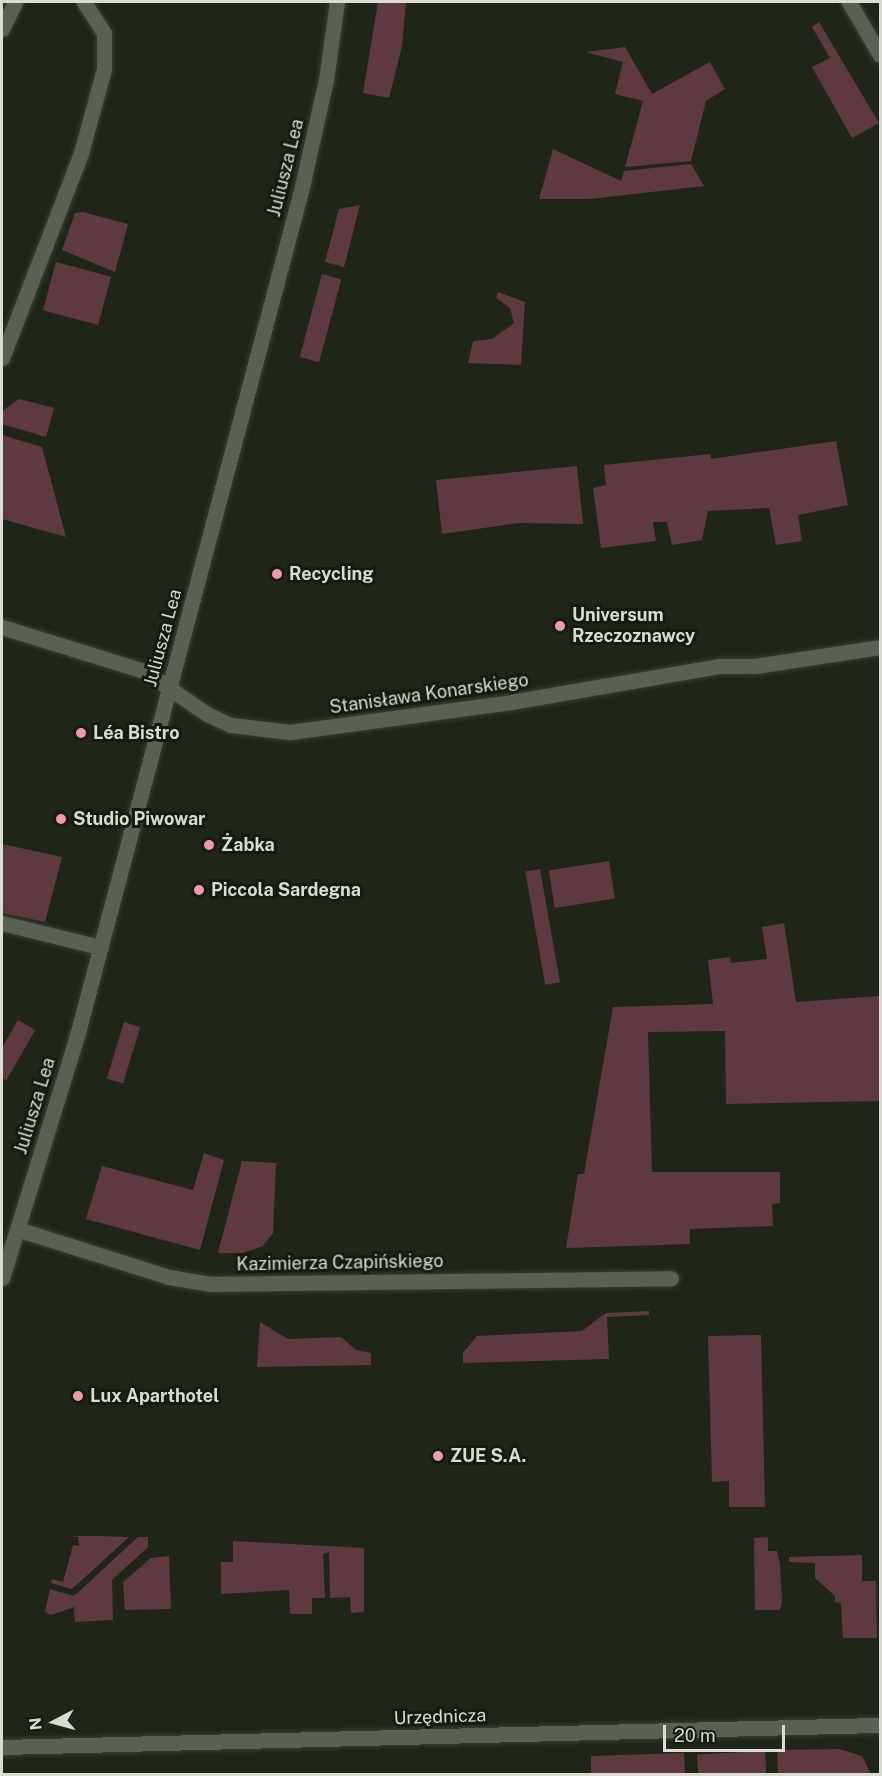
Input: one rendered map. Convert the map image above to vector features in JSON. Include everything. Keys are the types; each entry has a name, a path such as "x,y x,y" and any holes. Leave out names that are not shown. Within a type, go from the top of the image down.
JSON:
{"street":[{"path":"2,29 15,2"},
{"path":"2,358 81,153 106,63 107,45 100,22 84,2"},
{"name":"Juliusza Lea","path":"2,1278 100,947 310,156 337,2"},
{"path":"849,2 880,55"},
{"name":"Stanisława Konarskiego","path":"2,627 123,662 169,688 207,714 231,725 290,732 511,702 720,666 755,666 880,647"},
{"path":"2,923 100,947"},
{"name":"Kazimierza Czapińskiego","path":"17,1229 169,1277 211,1284 671,1278"},
{"name":"Urzędnicza","path":"2,1748 880,1725"}],"shaded area":[{"path":"378,2 406,2 402,46 389,98 363,93"},
{"path":"819,22 879,123 852,138 812,67 830,58 812,27"},
{"path":"625,47 652,94 710,62 725,89 706,101 691,161 625,167 643,101 615,94 623,62 586,52"},
{"path":"553,149 621,181 624,171 691,164 704,186 590,199 539,199"},
{"path":"360,205 344,267 325,262 339,209"},
{"path":"83,212 128,224 115,272 62,250 75,213"},
{"path":"56,262 111,277 98,325 43,310"},
{"path":"322,274 341,279 319,362 300,357"},
{"path":"498,292 525,302 521,365 468,363 473,341 492,339 514,323 510,308 496,298"},
{"path":"19,399 54,408 46,437 2,424 2,411"},
{"path":"2,435 42,447 66,537 2,519"},
{"path":"836,441 848,505 798,515 802,541 776,545 769,508 708,511 702,540 672,545 667,522 653,522 656,541 601,548 593,488 606,485 604,465 710,454 711,459"},
{"path":"577,466 583,524 519,523 442,534 436,480"},
{"path":"2,844 62,857 45,922 2,913"},
{"path":"609,861 615,899 555,908 549,871"},
{"path":"540,869 560,982 545,985 525,872"},
{"path":"784,923 796,1002 880,996 880,1141 879,1101 726,1104 725,1031 648,1032 652,1172 780,1172 780,1203 772,1204 773,1226 690,1229 690,1244 566,1248 578,1174 584,1174 613,1007 713,1004 708,960 730,957 731,963 767,959 762,927"},
{"path":"18,1020 35,1030 6,1080 2,1078 2,1048"},
{"path":"124,1022 140,1027 123,1083 107,1078"},
{"path":"204,1153 224,1160 200,1250 86,1219 102,1166 193,1190"},
{"path":"242,1161 276,1163 273,1233 263,1246 243,1253 218,1253"},
{"path":"649,1311 649,1315 607,1317 609,1359 463,1363 463,1353 477,1336 582,1331 606,1313"},
{"path":"260,1322 288,1339 341,1337 356,1350 371,1353 371,1365 257,1367"},
{"path":"761,1335 765,1507 729,1507 729,1481 712,1482 708,1336"},
{"path":"69,1536 129,1537 72,1589 51,1583 52,1579 63,1582 73,1545 79,1546 78,1537"},
{"path":"138,1537 148,1537 148,1547 112,1580 113,1620 75,1622 74,1607 51,1615 45,1612 50,1589 74,1596"},
{"path":"768,1537 768,1551 777,1551 782,1602 780,1610 755,1610 754,1538"},
{"path":"233,1541 364,1548 364,1612 351,1613 350,1597 330,1598 329,1552 323,1554 325,1598 312,1598 312,1614 290,1614 289,1590 221,1594 221,1562 233,1562"},
{"path":"862,1555 862,1581 876,1581 877,1638 843,1638 841,1603 835,1602 835,1596 815,1578 815,1563 789,1562 789,1557"},
{"path":"169,1556 171,1609 125,1610 123,1582 151,1558"},
{"path":"839,1749 862,1756 871,1774 778,1773 777,1750"},
{"path":"765,1751 766,1773 698,1774 697,1755"},
{"path":"684,1753 685,1774 591,1774 591,1756"}],"place":[{"name":"Recycling","path":"277,574"},
{"name":"Universum Rzeczoznawcy","path":"560,626"},
{"name":"Léa Bistro","path":"81,733"},
{"name":"Studio Piwowar","path":"61,819"},
{"name":"Żabka","path":"209,845"},
{"name":"Piccola Sardegna","path":"199,890"},
{"name":"Lux Aparthotel","path":"78,1396"},
{"name":"ZUE S.A.","path":"438,1456"}]}
